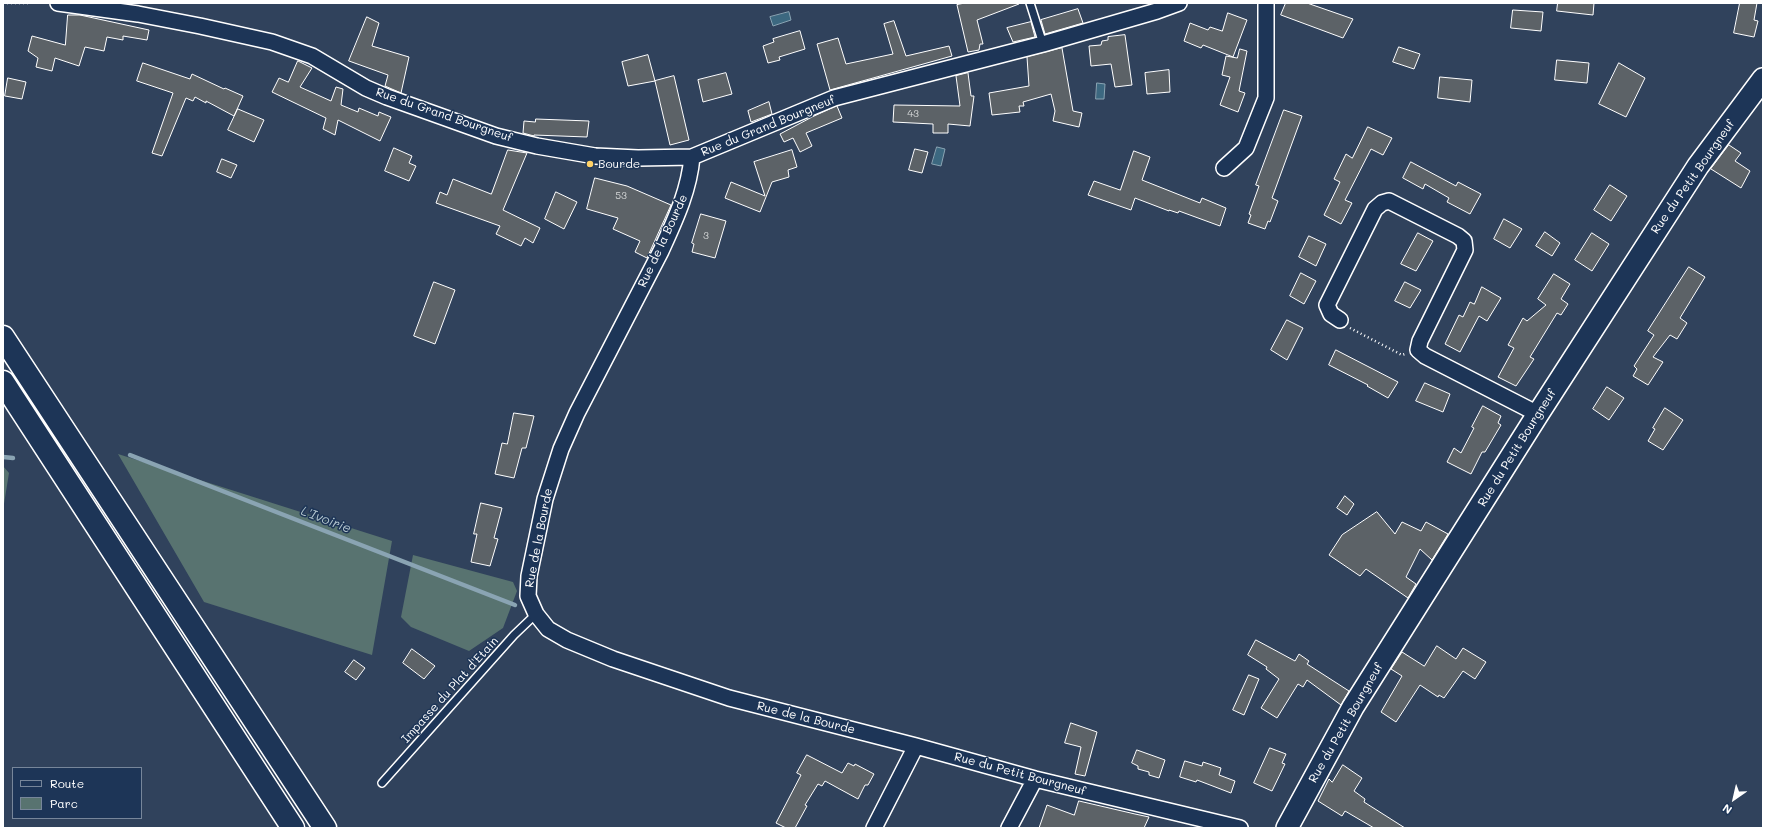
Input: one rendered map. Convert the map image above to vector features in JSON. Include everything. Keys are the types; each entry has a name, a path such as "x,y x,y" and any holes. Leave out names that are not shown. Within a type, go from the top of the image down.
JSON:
{"highway":[{"path":"3,337 324,828"},
{"path":"3,382 293,828"}],"street":[{"name":"Rue du Grand Bourgneuf","path":"58,3 138,14 272,42 312,56 366,88 387,97 496,136 536,146 595,156 638,158 692,157 834,98 1043,44 1172,4"},
{"path":"1224,168 1246,148 1266,98 1266,3"},
{"name":"Rue du Petit Bourgneuf","path":"1287,828 1353,707 1538,414 1698,166 1763,79"},
{"name":"Rue de la Bourde","path":"692,157 691,175 674,223 577,413 561,449 545,499 529,576 528,596 536,614 548,629 567,640 663,677 729,698 916,746"},
{"path":"1340,320 1331,314 1327,305 1376,209 1382,203 1389,201 1458,236 1464,241 1466,250 1420,341 1418,350 1425,356 1538,414"},
{"path":"874,828 916,746"},
{"name":"Rue du Petit Bourgneuf","path":"916,746 1035,779 1240,828"},
{"path":"1009,828 1035,779"}],"lane":[{"path":"1030,3 1043,44"},
{"name":"Impasse du Plat d'Etain","path":"382,783 514,635 536,614"}],"path":[{"path":"3,3 29,3"},
{"path":"1340,320 1353,330 1402,355 1418,350"}],"green space":[{"path":"118,454 392,541 372,655 204,602"},
{"path":"3,466 9,473 3,510"},
{"path":"413,555 513,582 517,591 503,628 469,651 411,627 401,617"}],"water":[{"path":"789,12 791,20 773,26 770,17"},
{"path":"1097,83 1105,84 1104,99 1096,99"},
{"path":"937,147 945,149 941,166 932,164"}],"building":[{"path":"965,3 1019,4 977,20 983,44 980,44 979,50 968,52 957,5"},
{"path":"1286,3 1307,3 1353,19 1343,38 1281,15"},
{"path":"1558,3 1594,3 1593,15 1557,11"},
{"path":"1740,3 1757,3 1754,20 1758,21 1754,37 1734,33"},
{"path":"1078,9 1083,23 1045,34 1041,20"},
{"path":"1513,10 1543,12 1541,31 1511,28"},
{"path":"1228,13 1247,20 1233,57 1203,45 1201,48 1184,41 1190,23 1208,30 1210,27 1222,31"},
{"path":"68,15 80,15 149,30 147,40 123,36 123,40 107,37 104,51 85,47 79,66 55,58 52,71 36,67 38,58 28,51 32,36 65,45"},
{"path":"367,17 379,23 372,46 409,57 401,93 385,86 388,75 349,61"},
{"path":"894,21 906,56 949,46 952,56 830,90 817,44 838,38 846,64 893,54 884,24"},
{"path":"1031,22 1035,37 1013,42 1007,28"},
{"path":"800,31 805,49 779,57 780,60 768,63 763,46 774,42 773,39"},
{"path":"1125,35 1132,85 1115,87 1111,64 1091,66 1089,46 1101,45 1102,41 1108,40 1108,37"},
{"path":"1399,47 1420,54 1414,69 1393,62"},
{"path":"1062,48 1073,111 1082,113 1079,127 1053,121 1055,111 1051,94 1023,102 1024,106 1019,106 1020,112 992,115 989,93 1029,86 1027,57"},
{"path":"1240,49 1247,51 1239,91 1245,93 1238,112 1220,105 1230,77 1222,75 1226,56 1237,58"},
{"path":"648,55 655,81 628,86 622,62"},
{"path":"1557,60 1589,63 1587,83 1555,80"},
{"path":"298,61 312,68 300,87 331,101 336,87 343,89 341,105 358,112 359,108 378,116 379,112 391,117 380,141 338,120 335,135 323,129 326,118 272,92 279,78 288,82"},
{"path":"143,63 190,79 192,74 243,96 234,116 206,101 206,103 195,97 193,101 186,98 162,156 152,153 173,93 137,81"},
{"path":"1619,63 1645,78 1626,117 1599,104"},
{"path":"1169,70 1170,92 1147,94 1145,73"},
{"path":"726,73 732,94 703,102 698,80"},
{"path":"968,73 971,96 974,96 970,126 948,124 948,133 933,133 933,124 893,122 894,105 960,106 956,76"},
{"path":"674,76 689,140 670,145 655,81"},
{"path":"1440,77 1472,80 1470,102 1438,98"},
{"path":"8,78 26,82 22,99 5,96"},
{"path":"769,102 772,114 751,122 748,111"},
{"path":"837,106 842,118 806,133 812,146 800,152 793,138 784,142 780,134"},
{"path":"238,109 264,120 254,142 228,130"},
{"path":"1284,110 1302,116 1272,198 1278,201 1270,222 1268,221 1265,229 1248,223 1251,215 1249,214 1259,186 1256,185"},
{"path":"536,119 589,121 587,137 534,136 523,133 524,121 535,122"},
{"path":"1368,127 1392,138 1383,155 1371,149 1345,200 1352,203 1341,224 1324,215 1340,182 1334,179 1346,154 1352,158"},
{"path":"1729,145 1741,153 1735,161 1750,171 1741,188 1711,169"},
{"path":"394,148 412,156 409,163 416,166 409,181 385,171"},
{"path":"915,149 928,152 922,173 909,170"},
{"path":"508,150 527,153 503,210 540,228 533,243 525,238 521,246 496,234 500,226 436,203 440,192 447,195 453,179 491,194"},
{"path":"792,150 797,167 788,170 789,177 772,182 760,212 725,198 731,182 765,196 754,162"},
{"path":"1134,151 1150,157 1142,180 1200,203 1202,198 1226,208 1220,226 1179,211 1178,213 1169,211 1135,198 1131,210 1088,195 1094,181 1120,190"},
{"path":"222,159 237,165 231,178 217,172"},
{"path":"1411,162 1456,186 1458,182 1481,194 1470,214 1447,202 1449,198 1425,184 1423,189 1403,178"},
{"path":"595,178 627,186 671,205 647,258 635,252 640,241 613,229 618,218 587,209"},
{"path":"1610,185 1627,196 1611,221 1594,210"},
{"path":"556,192 577,202 564,229 545,219"},
{"path":"701,214 726,221 715,258 692,252 694,244 692,243"},
{"path":"1504,219 1522,229 1510,248 1494,239"},
{"path":"1545,232 1560,243 1552,256 1536,246"},
{"path":"1418,233 1433,241 1416,271 1401,264"},
{"path":"1592,233 1609,244 1592,271 1575,260"},
{"path":"1309,236 1326,244 1316,266 1299,257"},
{"path":"1689,267 1705,277 1680,318 1687,323 1677,339 1670,335 1653,357 1663,362 1648,385 1633,376 1637,369 1634,366 1654,335 1648,331"},
{"path":"1301,273 1316,281 1304,304 1290,296"},
{"path":"1554,274 1570,284 1561,299 1568,304 1561,315 1557,313 1530,357 1534,359 1516,386 1498,377 1514,348 1508,345 1523,318 1527,321 1546,305 1538,299"},
{"path":"434,282 455,290 435,344 414,336"},
{"path":"1405,282 1421,290 1410,308 1395,301"},
{"path":"1482,287 1501,298 1487,321 1479,316 1460,352 1445,344 1459,315 1463,317 1470,302 1474,304"},
{"path":"1287,320 1303,328 1287,360 1271,350"},
{"path":"1336,350 1398,382 1388,398 1367,386 1368,385 1329,365"},
{"path":"1425,383 1450,394 1443,412 1416,401"},
{"path":"1607,387 1624,398 1609,420 1593,409"},
{"path":"1483,406 1501,416 1498,423 1501,425 1485,452 1482,452 1471,474 1447,462 1454,448 1461,453"},
{"path":"1665,408 1683,420 1663,450 1648,441 1655,429 1653,428"},
{"path":"514,413 534,416 526,448 522,448 514,478 495,474 502,443 507,444"},
{"path":"1345,496 1354,504 1347,515 1337,508"},
{"path":"481,503 502,508 494,538 498,539 490,566 471,562 477,534 474,534"},
{"path":"1377,512 1395,534 1402,522 1421,531 1426,522 1448,534 1432,560 1420,549 1406,577 1416,584 1408,598 1366,569 1360,576 1329,555 1342,535"},
{"path":"1256,640 1295,661 1299,654 1309,661 1307,664 1349,691 1341,705 1307,680 1303,687 1298,684 1277,718 1261,708 1279,679 1266,669 1267,667 1248,655"},
{"path":"1437,646 1456,659 1463,648 1486,662 1475,679 1463,671 1444,698 1439,695 1438,697 1420,685 1396,722 1381,712 1402,676 1391,669 1402,652 1424,666"},
{"path":"412,649 435,666 424,679 403,663"},
{"path":"354,660 365,668 356,680 345,672"},
{"path":"1249,675 1259,679 1244,715 1233,710"},
{"path":"1071,723 1097,732 1085,776 1075,774 1081,747 1065,743"},
{"path":"1270,748 1286,754 1282,763 1285,764 1272,791 1254,783"},
{"path":"1137,750 1165,760 1159,778 1149,775 1149,772 1138,769 1138,766 1132,763"},
{"path":"807,755 842,773 848,763 854,766 855,764 874,774 868,785 865,785 858,799 825,781 822,786 818,784 805,805 807,806 795,828 786,828 776,823 801,775 797,773"},
{"path":"1185,761 1202,766 1203,762 1221,768 1219,775 1235,781 1231,793 1197,780 1196,782 1180,777"},
{"path":"1343,765 1362,778 1354,791 1365,799 1364,802 1405,828 1374,828 1345,811 1342,816 1318,801 1329,779 1332,782"},
{"path":"1079,801 1149,817 1144,828 1039,828 1047,805 1074,815"}],"waterway":[{"name":"L'Ivoirie","path":"130,455 515,605"},
{"name":"L'Ivoirie","path":"3,457 13,458"}],"place":[{"name":"Bourde","path":"590,164"}]}
